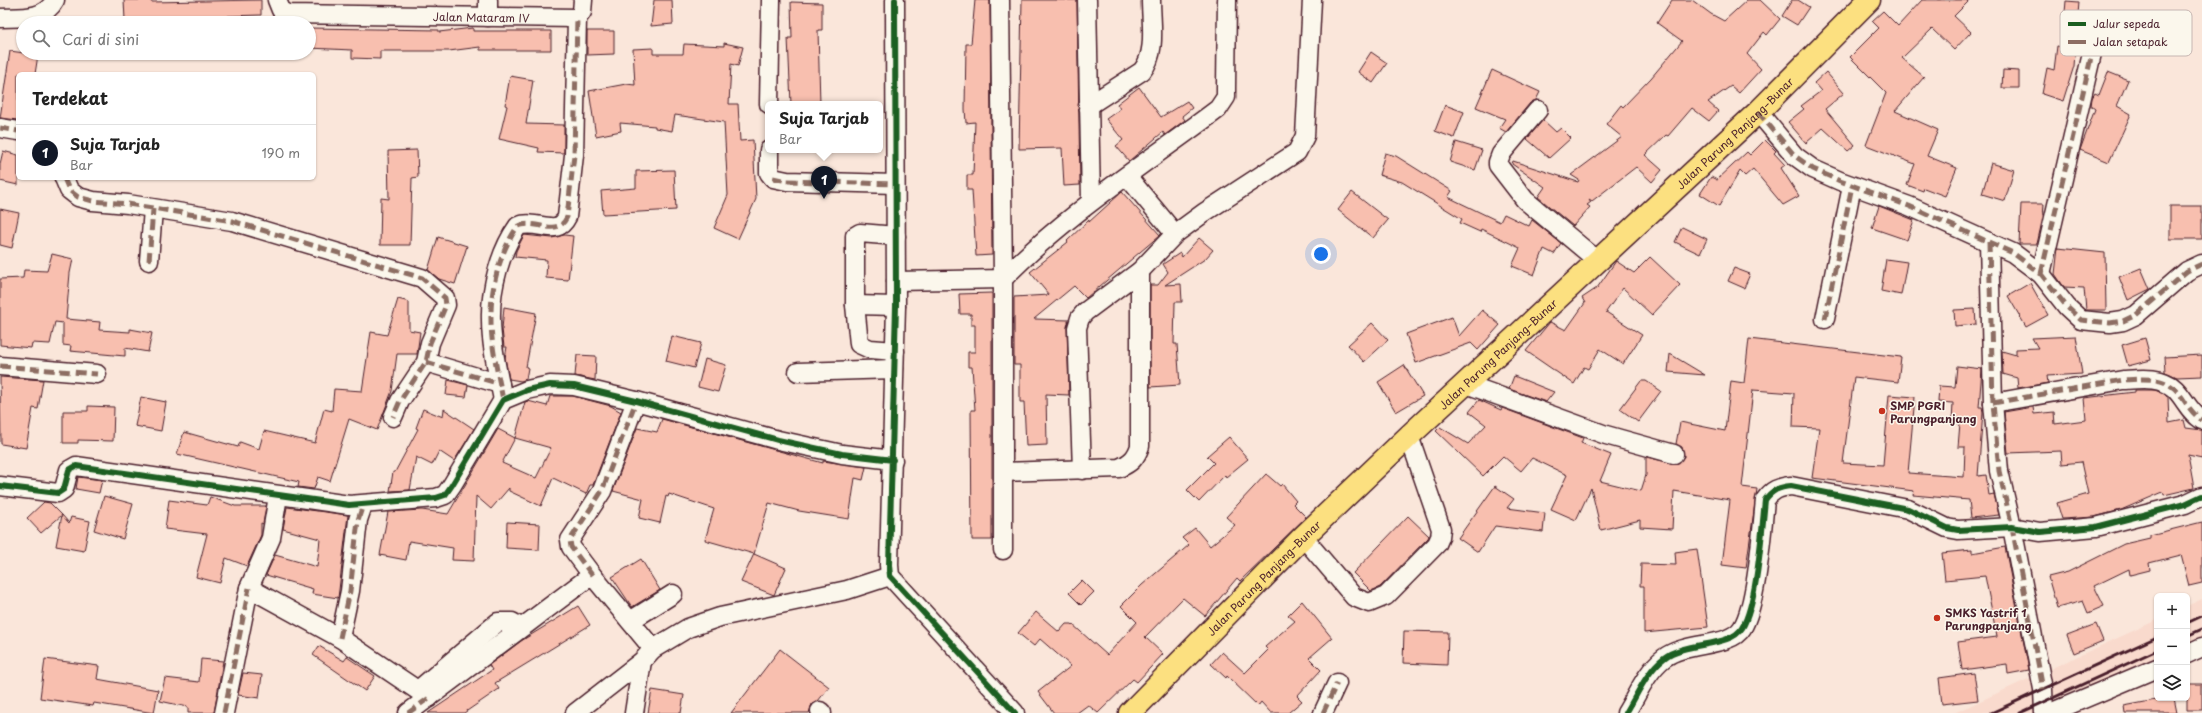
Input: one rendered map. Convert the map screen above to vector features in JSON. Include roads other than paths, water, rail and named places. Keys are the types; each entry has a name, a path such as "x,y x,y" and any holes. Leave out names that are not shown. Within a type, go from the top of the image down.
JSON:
{"main road":[{"name":"Jalan Parung Panjang–Bunar","path":"1130,713 1303,537 1409,436 1758,112 1869,0"}],"street":[{"path":"37,16 51,8 54,0"},
{"name":"Jalan Mataram IV","path":"277,0 281,10 288,14 377,7 488,8 578,18"},
{"path":"0,486 58,493 64,489 69,470 76,466 323,502 363,505 436,498 445,495 501,392 491,318 495,287 502,254 518,226 532,223 559,227 563,225 567,217 574,154 578,18 582,12 583,0"},
{"path":"769,101 771,0"},
{"path":"895,0 896,306 889,565 890,576 1015,713"},
{"path":"1000,0 1004,550"},
{"path":"1087,0 1091,202"},
{"path":"1088,106 1142,71 1148,64 1151,53 1151,0"},
{"path":"896,282 1003,279 1046,237 1091,202 1218,109 1223,103 1226,88 1227,0"},
{"path":"1082,470 1077,328 1080,318 1085,312 1140,271 1175,234 1205,212 1297,152 1302,145 1305,136 1312,0"},
{"path":"0,18 16,17"},
{"path":"2041,274 2091,56"},
{"path":"1538,110 1501,154 1498,165 1524,200 1598,261"},
{"path":"1758,112 1794,156 1813,168 1852,186 1909,206 2013,253 2041,274 2067,307 2082,320 2110,323 2123,321 2136,315 2187,271 2202,264"},
{"path":"0,128 16,131"},
{"path":"769,153 769,173 773,178 786,181 895,184"},
{"path":"1127,176 1175,234"},
{"path":"65,180 69,190 78,197 93,201 128,204 153,210 232,221 422,278 445,298 446,305 430,343 426,362 400,401 393,417"},
{"path":"1825,319 1852,186"},
{"path":"149,261 153,210"},
{"path":"895,350 870,349 859,344 856,305 855,236 860,233 896,236"},
{"path":"1989,242 1993,403 1999,471 2012,528 2043,689 2044,713"},
{"path":"1004,472 1119,468 1128,464 1137,457 1140,446 1140,271"},
{"path":"856,305 896,306"},
{"path":"426,362 501,392 527,390 550,385 574,386 636,401 785,442 842,454 893,460"},
{"path":"0,366 97,374"},
{"path":"798,372 894,369"},
{"path":"1993,403 2123,380 2161,380 2175,389 2193,413 2202,420"},
{"path":"1466,384 1599,433 1674,454"},
{"path":"634,713 648,655 630,621 571,547 570,540 602,490 636,401"},
{"path":"1303,537 1354,597 1369,603 1386,596 1436,544 1440,537 1441,529 1409,436"},
{"path":"1626,713 1652,670 1664,658 1681,650 1705,643 1721,642 1734,637 1742,629 1748,617 1752,597 1765,500 1774,490 1791,486 1908,510 1947,528 1958,530 2012,528 2040,532 2096,528 2185,504 2202,496"},
{"path":"224,713 249,588 271,538 278,496"},
{"path":"340,638 350,591 358,520 363,505"},
{"path":"408,713 423,694 521,627 592,575"},
{"path":"576,713 648,655 688,628 708,621 847,590 890,576"},
{"path":"249,588 340,638 423,694"},
{"path":"630,621 673,594"},
{"path":"2190,653 2202,647"},
{"path":"2050,713 2154,669"},
{"path":"1323,713 1337,683"}],"railway":[{"path":"2190,622 2202,616"},
{"path":"2190,635 2202,629"},
{"path":"1991,713 2154,638"},
{"path":"2020,713 2154,651"}],"place":[{"name":"Suja Tarjab","path":"824,199"},
{"name":"SMP PGRI Parungpanjang","path":"1882,411"},
{"name":"SMKS Yastrif 1 Parungpanjang","path":"1937,618"}]}
